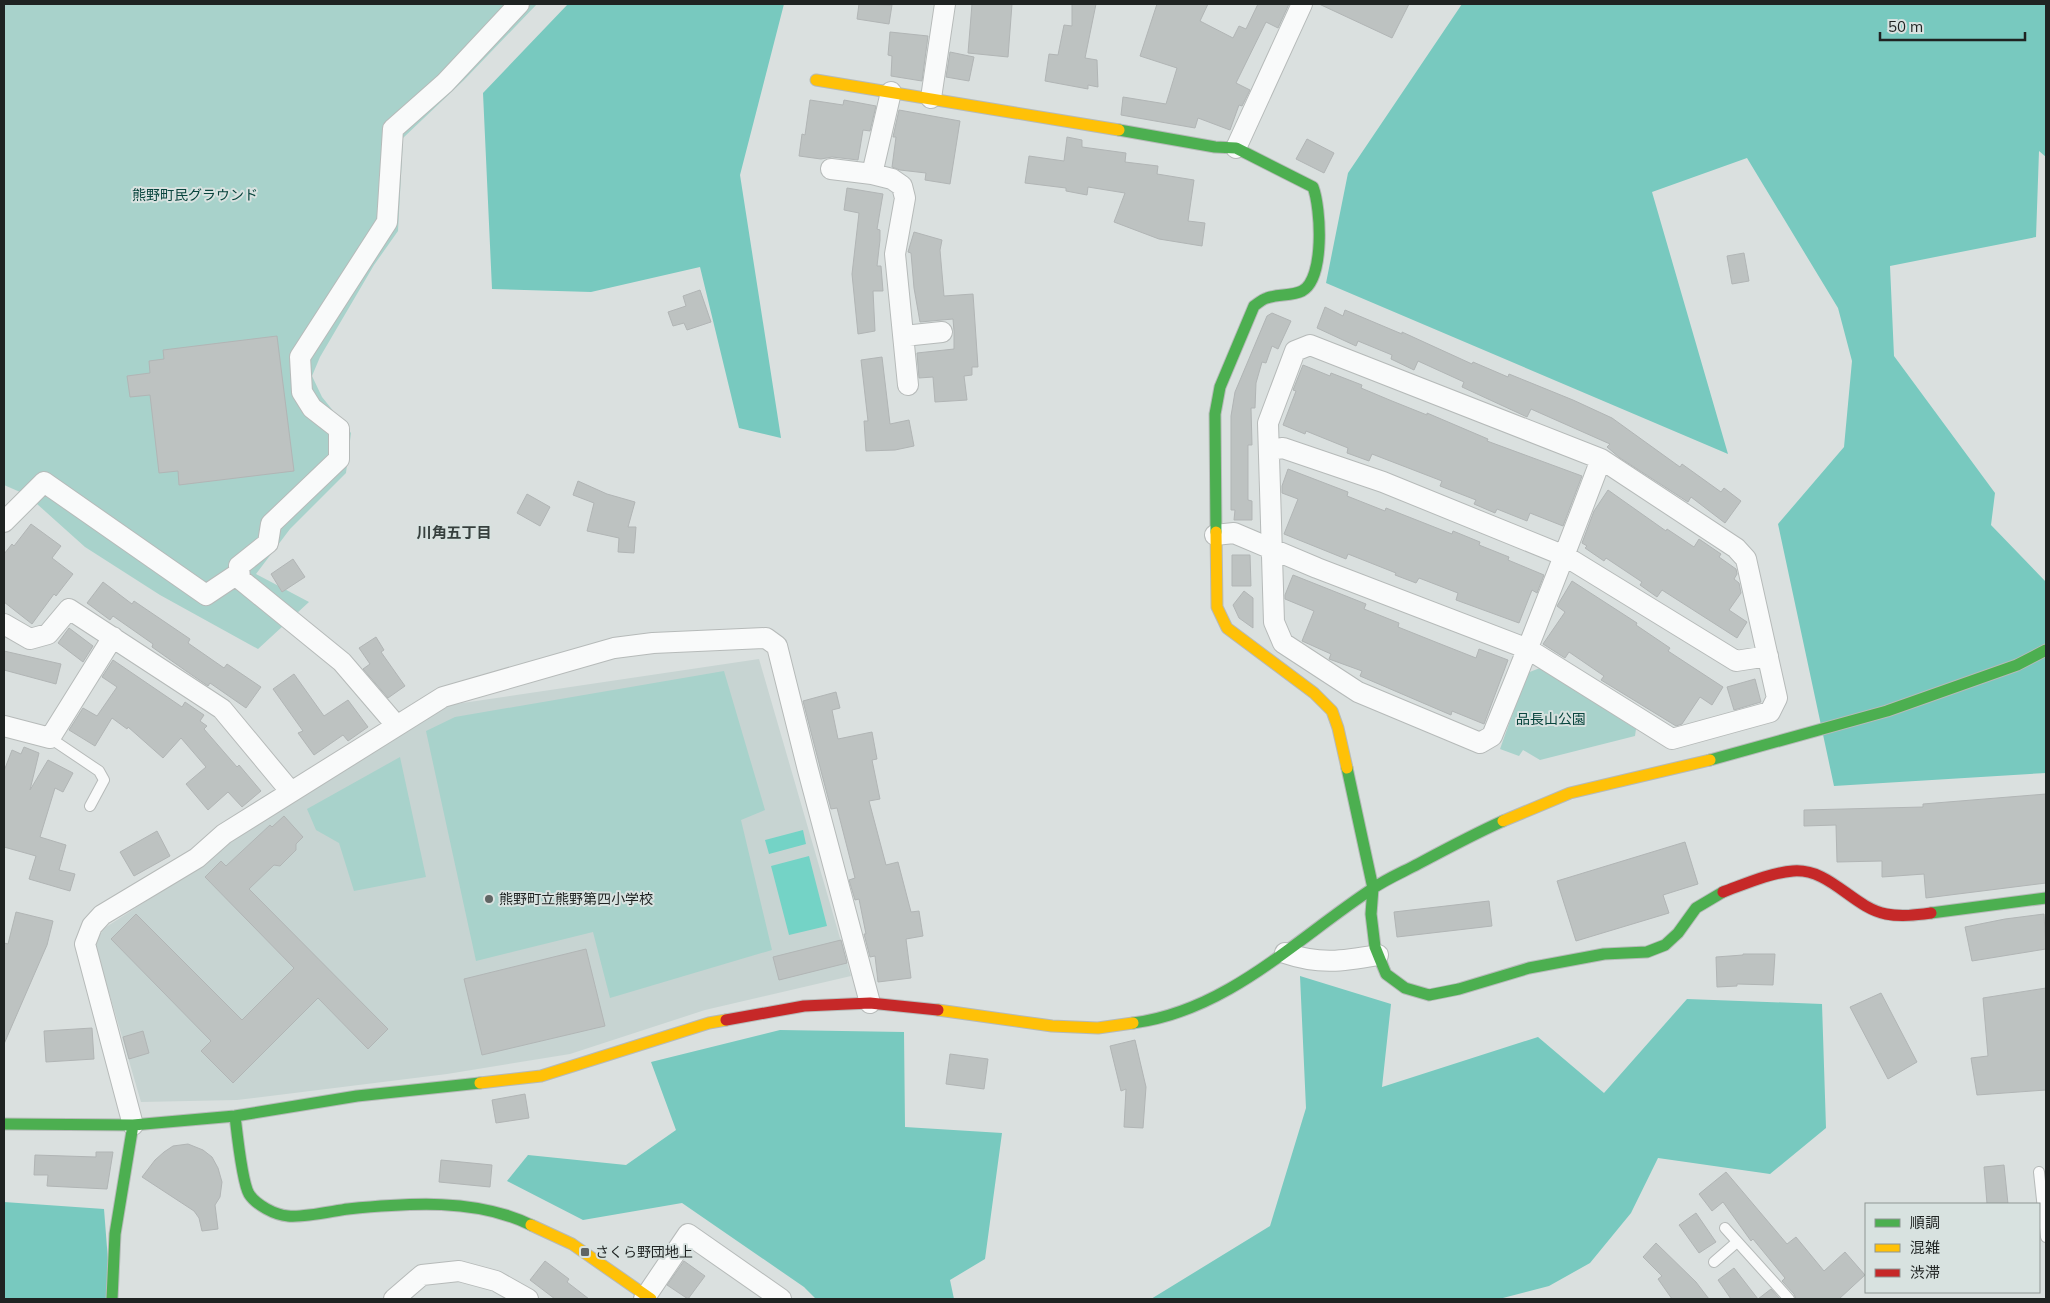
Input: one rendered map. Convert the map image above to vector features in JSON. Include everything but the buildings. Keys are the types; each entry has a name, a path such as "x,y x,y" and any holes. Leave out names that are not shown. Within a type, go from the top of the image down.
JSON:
{"street":[{"path":"396,725 342,662 240,579 239,566 268,543 271,524 339,459 339,430 312,408 302,392 300,357 386,222 393,129 445,83 519,4"},
{"path":"931,98 945,4"},
{"path":"1236,148 1302,4"},
{"path":"816,80 1215,147 1236,148 1313,187 1318,200 1319,248 1313,280 1302,290 1266,298 1254,306 1220,387 1215,414 1217,607 1227,628 1314,693 1332,711 1338,728 1373,888 1371,914 1378,956 1386,974 1405,988 1429,995 1459,990 1529,968 1604,954 1647,952 1665,945 1678,933 1696,908 1718,894 1760,878 1794,871 1819,875 1868,907 1886,914 1907,916 2046,898"},
{"path":"872,174 891,92"},
{"path":"831,169 872,174 892,179 902,186 905,198 895,254 908,385"},
{"path":"904,336 942,332"},
{"path":"1216,534 1234,533 1272,548 1317,568 1528,649 1672,739 1770,712 1777,698 1746,558 1736,548 1601,459 1310,345 1295,351 1268,423 1272,548 1274,622 1283,643 1358,692 1480,743 1492,736 1528,649 1565,556 1601,459"},
{"path":"1269,450 1283,448 1383,482 1565,556 1736,661 1768,656"},
{"path":"4,522 44,482 206,595 239,574"},
{"path":"4,624 30,640 48,634 69,609 222,709 291,792"},
{"path":"4,726 50,738 113,637"},
{"path":"112,1299 114,1234 133,1125 85,944 92,926 102,915 197,858 224,834 443,697 614,648 652,643 766,638 777,646 870,1003"},
{"path":"4,1124 133,1125 235,1116 357,1096 541,1076 709,1023 804,1006 870,1003 974,1014 1052,1026 1098,1028 1152,1021 1190,1008 1240,985 1373,888 1478,832 1570,793 1677,769 1887,711 2016,665 2046,650"},
{"path":"1285,953 1302,959 1335,962 1378,956"},
{"path":"235,1116 243,1171 249,1194 263,1207 288,1216 399,1204 456,1206 491,1211 526,1222 572,1244 647,1298 688,1234 781,1299"},
{"path":"394,1299 422,1275 459,1271 496,1281 528,1299"}],"lane":[{"path":"50,738 99,771 104,780 90,806"},
{"path":"2039,1172 2046,1237"},
{"path":"1725,1228 1789,1299"},
{"path":"1714,1262 1737,1242"}],"shaded area":[{"path":"568,4 784,4 740,175 781,438 739,428 700,267 591,292 492,289 483,93"},
{"path":"1462,4 2046,4 2046,157 2039,151 2036,237 1890,266 1894,356 1995,493 1991,525 2046,582 2046,773 1834,786 1778,524 1844,447 1852,361 1838,308 1747,158 1652,192 1728,454 1326,283 1348,173"},
{"name":"熊野町立熊野第四小学校","path":"759,659 851,976 705,1010 570,1054 447,1074 237,1100 141,1102 94,941 106,927 193,871 228,841 449,705"},
{"path":"803,830 806,844 769,854 765,840"},
{"path":"809,856 827,926 789,935 771,866"},
{"path":"1300,976 1391,1004 1382,1087 1538,1037 1604,1093 1687,999 1822,1004 1826,1128 1770,1174 1658,1158 1631,1213 1590,1263 1549,1286 1499,1299 1151,1299 1270,1226 1306,1108"},
{"path":"780,1030 904,1032 905,1127 1002,1133 985,1259 950,1280 954,1299 816,1299 804,1287 682,1203 583,1220 507,1181 528,1155 626,1165 676,1130 651,1062"},
{"path":"4,1202 104,1209 111,1299 4,1299"}],"green space":[{"name":"熊野町民グラウンド","path":"4,4 537,4 464,80 403,138 398,231 374,265 320,357 312,376 322,397 351,433 346,473 290,529 256,574 309,602 258,649 160,595 85,547 27,495 4,485"},
{"name":"品長山公園","path":"1540,668 1636,729 1635,736 1540,760 1523,750 1519,756 1500,749 1527,673"},
{"path":"724,671 765,810 741,820 772,950 610,998 593,932 476,961 426,731 455,717"},
{"path":"400,757 426,877 354,891 339,843 316,830 307,809"}],"traffic: fast":[{"path":"1119,130 1215,147 1236,148 1313,187 1316,197 1319,242 1315,273 1309,284 1302,291 1267,298 1254,306 1220,387 1215,414 1216,532"},
{"path":"1710,760 1887,711 2017,665 2046,650"},
{"path":"1347,768 1373,888 1371,914 1375,947 1386,974 1405,988 1429,995 1459,989 1529,968 1604,954 1647,952 1665,945 1678,933 1696,908 1723,892"},
{"path":"1133,1023 1167,1016 1199,1004 1230,989 1288,950 1377,885 1503,821"},
{"path":"1931,913 2046,898"},
{"path":"4,1124 133,1125 235,1116 357,1096 480,1083"},
{"path":"235,1116 246,1188 252,1198 261,1206 277,1214 301,1216 394,1205 465,1206 510,1216 531,1225"},
{"path":"112,1299 115,1234 133,1125"}],"traffic: slow":[{"path":"816,80 1119,130"},
{"path":"1216,532 1217,607 1227,628 1314,693 1332,711 1347,768"},
{"path":"1503,821 1570,793 1710,760"},
{"path":"938,1010 1052,1026 1098,1028 1133,1023"},
{"path":"480,1083 541,1076 709,1023 726,1020"},
{"path":"531,1225 572,1244 651,1299"}],"traffic: jam":[{"path":"1723,892 1775,874 1793,871 1806,872 1830,881 1862,904 1886,914 1914,915 1931,913"},
{"path":"726,1020 804,1006 870,1003 938,1010"}],"place":[{"name":"熊野町立熊野第四小学校","path":"489,899"},
{"name":"さくら野団地上","path":"585,1252"}],"district":[{"name":"川角五丁目","path":"454,532"}]}
